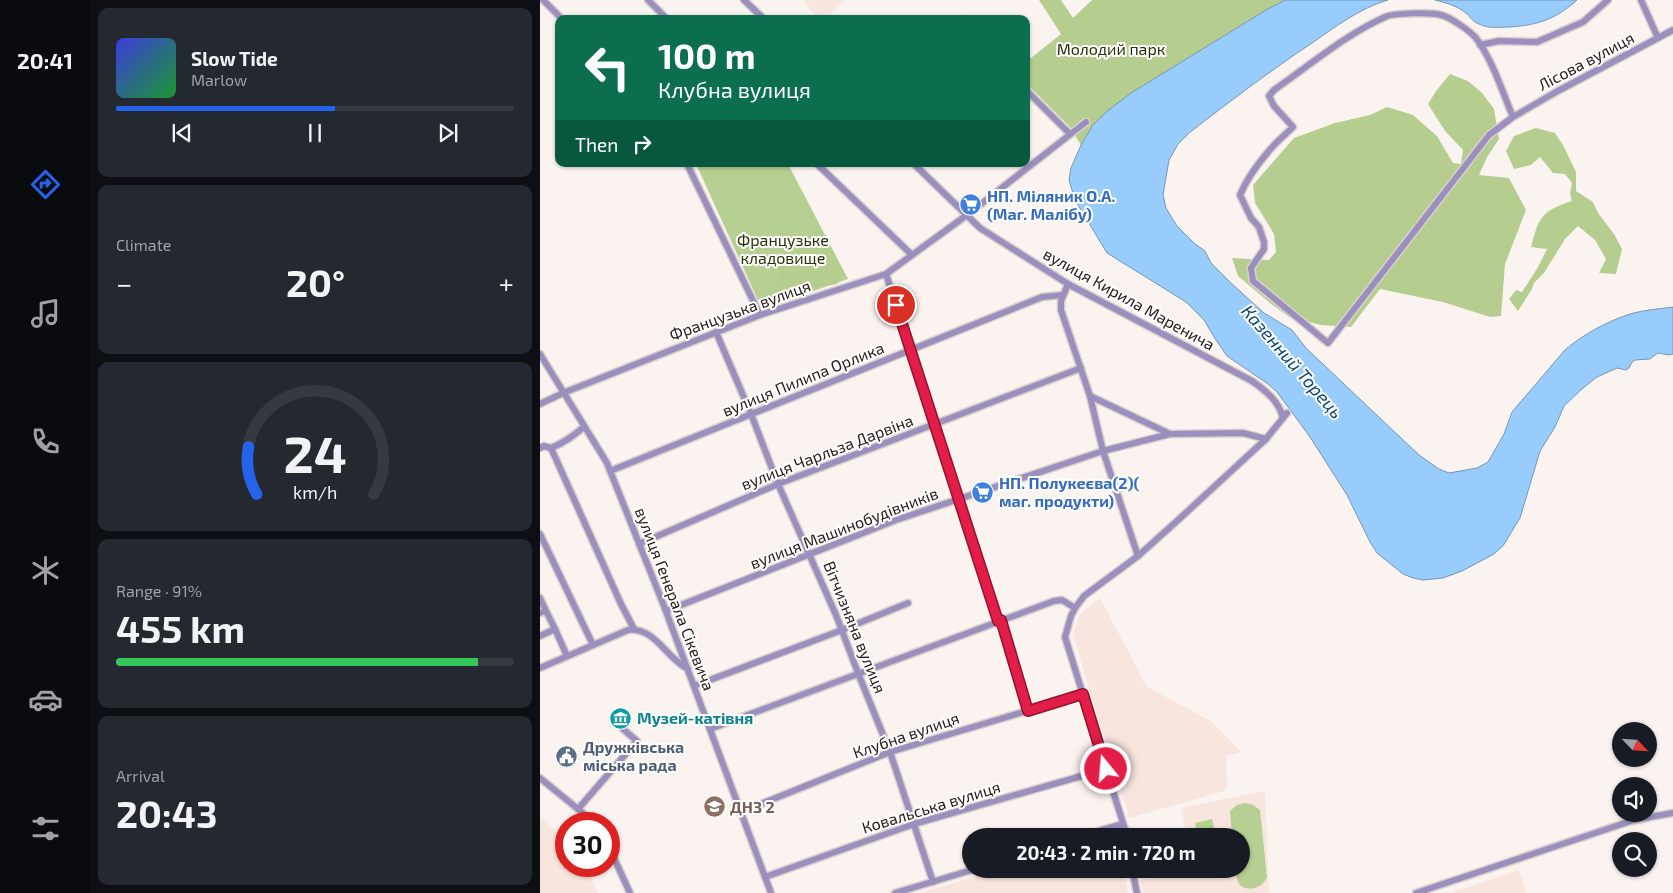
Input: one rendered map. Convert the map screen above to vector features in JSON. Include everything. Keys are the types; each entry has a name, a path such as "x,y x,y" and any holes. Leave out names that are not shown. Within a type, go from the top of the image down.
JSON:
{"street":[{"path":"543,0 558,15"},
{"path":"648,0 663,15"},
{"path":"744,0 760,15"},
{"path":"1513,116 1480,45 1499,41 1537,42 1583,22 1608,0"},
{"path":"1641,0 1658,38"},
{"name":"Лісова вулиця","path":"1480,45 1471,33 1441,14 1390,15 1357,32 1274,90 1269,96 1274,106 1293,127 1276,143 1253,172 1240,195 1251,218 1259,227 1264,242 1264,249 1251,268 1253,281 1328,343 1490,135 1513,116 1673,30"},
{"path":"1030,94 1070,134"},
{"name":"Французька вулиця","path":"1030,165 1086,122"},
{"path":"688,167 760,314"},
{"path":"820,167 912,255"},
{"name":"вулиця Кирила Маренича","path":"917,167 980,228 1068,284 1252,381 1267,392 1278,404 1285,416 1266,439"},
{"name":"Французька вулиця","path":"540,404 760,314 886,274 967,215 1028,167"},
{"path":"886,274 1028,711"},
{"path":"1068,284 1061,301 1061,310 1090,396 1103,451 1138,556"},
{"name":"вулиця Пилипа Орлика","path":"610,471 1042,297 1063,296"},
{"name":"Вітчизняна вулиця","path":"716,332 778,484 842,630 890,752 933,882"},
{"name":"вулиця Генерала Сікевича","path":"540,354 610,471 688,668 771,893"},
{"name":"вулиця Чарльза Дарвіна","path":"639,544 778,484 1081,368"},
{"path":"1090,396 1170,434"},
{"path":"540,448 544,446 551,448 568,440 584,427"},
{"name":"вулиця Машинобудівників","path":"666,611 896,520 1103,451 1170,434 1243,433 1266,439"},
{"path":"1125,828 1065,637 1075,608 1084,596 1138,556 1266,439"},
{"path":"551,448 620,604 634,629"},
{"path":"540,534 593,645"},
{"path":"540,598 543,612 555,629 567,656"},
{"path":"710,730 1054,601 1062,600 1075,608"},
{"path":"694,686 908,603"},
{"path":"540,636 555,629"},
{"path":"540,668 634,629 651,636 675,660 688,668"},
{"name":"Клубна вулиця","path":"741,812 890,752 1083,694"},
{"path":"578,809 637,741 623,729"},
{"name":"Ковальська вулиця","path":"765,877 914,824 1106,769"},
{"path":"540,778 581,812"},
{"path":"1416,893 1634,820 1673,813"},
{"path":"1109,828 1119,825 1124,828"},
{"path":"620,871 630,893"},
{"path":"895,893 962,873"},
{"path":"1134,878 1136,893"}],"shaded area":[{"path":"803,0 845,0 829,15 815,15"},
{"path":"1100,598 1147,687 1211,721 1241,752 1226,756 1227,790 1130,818 1073,633 1080,614"},
{"path":"1265,791 1269,893 1143,893 1140,880 1150,878 1250,878 1250,828 1185,828 1181,808"},
{"path":"540,817 555,830 555,877 591,877 598,893 540,893"},
{"path":"1519,870 1526,893 1450,893"},
{"path":"971,878 1126,878 1128,893 920,893"}],"green space":[{"name":"Молодий парк","path":"1039,0 1061,0 1073,18 1092,0 1285,0 1131,93 1093,125 1081,145 1069,126 1030,87 1030,59 1061,34"},
{"path":"1450,74 1468,81 1482,93 1494,109 1499,139 1487,157 1479,175 1509,178 1526,210 1505,264 1501,316 1490,317 1443,302 1380,289 1351,327 1321,325 1289,317 1238,276 1232,258 1269,260 1276,252 1274,234 1255,203 1253,185 1294,138 1335,123 1370,115 1387,107 1413,115 1437,136 1453,163 1461,164 1463,150 1445,131 1428,104"},
{"path":"1536,128 1555,133 1576,172 1576,191 1593,202 1598,213 1614,234 1622,249 1616,274 1599,273 1606,259 1595,240 1578,226 1565,239 1544,273 1534,283 1518,311 1509,299 1516,290 1522,292 1547,249 1531,247 1539,222 1543,216 1554,208 1572,201 1570,194 1572,183 1565,174 1553,173 1540,157 1531,165 1514,169 1506,151 1514,136"},
{"name":"Французьке кладовище","path":"697,167 790,167 848,279 764,308 758,300"},
{"path":"813,230 824,233 827,236 833,259 841,275 837,284 811,288 806,285 789,297 777,299 775,287 781,276 779,267 803,247 808,233"},
{"path":"1245,803 1253,805 1260,810 1267,877 1262,884 1251,889 1240,885 1237,879 1250,878 1250,828 1231,828 1230,811 1237,805"},
{"path":"1212,819 1214,828 1196,828 1195,823"}],"water":[{"name":"Казенний Торець","path":"1285,0 1388,0 1378,3 1339,24 1234,98 1189,133 1178,144 1169,160 1163,195 1166,208 1177,226 1205,251 1211,263 1231,283 1264,313 1292,330 1306,348 1419,455 1439,469 1449,473 1477,468 1488,462 1504,434 1512,412 1571,345 1604,325 1630,314 1673,307 1673,354 1658,353 1650,359 1635,360 1626,370 1617,368 1597,377 1564,406 1555,427 1540,451 1520,518 1503,546 1494,554 1462,571 1443,578 1423,580 1413,578 1403,574 1377,553 1347,495 1310,437 1277,392 1227,356 1204,320 1186,302 1107,253 1075,200 1069,180 1071,168 1081,145 1093,125 1106,112 1131,93"},
{"path":"1435,0 1577,0 1562,12 1538,23 1510,27 1487,27 1472,20 1460,9"}],"place":[{"name":"НП. Міляник О.А. (Маг. Малібу)","path":"971,205"},
{"name":"НП. Полукеєва(2)( маг. продукти)","path":"983,492"},
{"name":"Музей-катівня","path":"621,718"},
{"name":"Дружківська міська рада","path":"567,756"},
{"name":"ДНЗ 2","path":"714,807"}],"route":[{"path":"896,305 998,621 1001,620 1028,711 1083,694 1106,769"}]}
